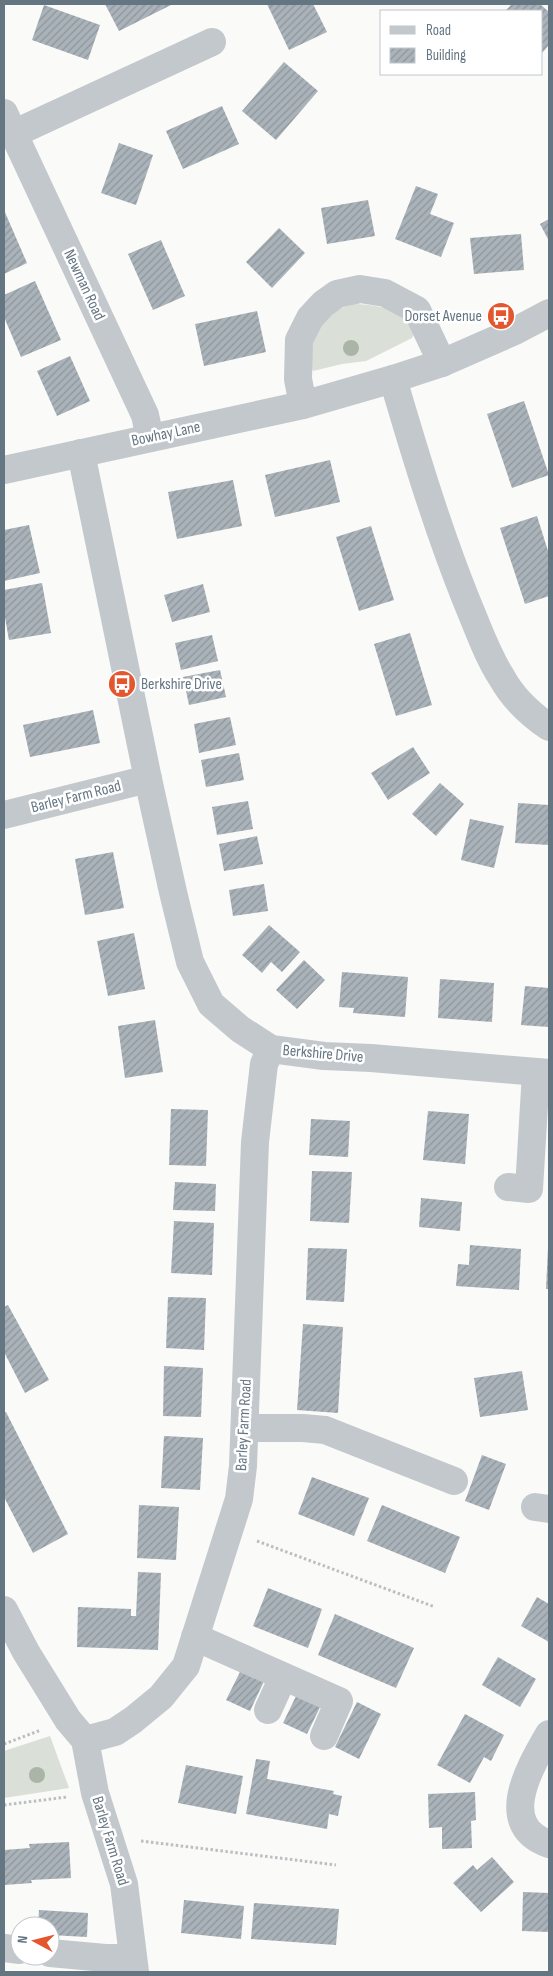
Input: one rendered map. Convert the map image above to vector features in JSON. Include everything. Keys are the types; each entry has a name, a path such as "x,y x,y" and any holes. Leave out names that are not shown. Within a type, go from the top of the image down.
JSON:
{"street":[{"name":"Newman Road","path":"150,438 145,415 8,124 212,42"},
{"path":"303,405 298,380 299,340 310,318 323,304 337,294 360,289 385,293 417,310 442,363"},
{"name":"Bowhay Lane","path":"17,468 303,405 393,379 442,363 515,331 549,313"},
{"path":"393,379 450,562 489,656 502,680 514,695 549,727"},
{"name":"Berkshire Drive","path":"81,453 148,779 190,962 211,1004 240,1029 271,1049 324,1056 371,1058 543,1073 529,1189"},
{"name":"Barley Farm Road","path":"4,815 148,779"},
{"name":"Barley Farm Road","path":"76,1730 115,1732 161,1697 186,1666 239,1499 245,1428 255,1142 264,1064 271,1049"},
{"path":"245,1428 325,1430 454,1481"},
{"name":"Barley Farm Road","path":"4,1610 26,1652 76,1730 124,1884 133,1965"},
{"path":"195,1636 339,1701 324,1736"},
{"path":"268,1710 283,1677"},
{"path":"549,1734 521,1791 520,1811 526,1830 542,1842 549,1844"},
{"path":"60,1954 105,1958 133,1965"}],"path":[{"path":"230,1530 435,1606"},
{"path":"4,1744 76,1730"},
{"path":"4,1805 95,1793"},
{"path":"111,1846 129,1840 336,1865"}],"shaded area":[{"path":"357,304 386,308 400,313 410,322 415,332 412,338 366,361 342,364 313,371 308,360 308,352 318,329 335,312"},
{"path":"50,1736 69,1788 4,1798 4,1751"}],"building":[{"path":"105,4 173,4 119,31"},
{"path":"267,4 313,4 327,32 289,50"},
{"path":"512,4 540,4 549,12 549,45 543,52 543,10 506,10"},
{"path":"44,5 100,25 88,60 32,40"},
{"path":"284,62 318,91 276,140 242,111"},
{"path":"222,106 239,144 183,169 166,131"},
{"path":"119,143 153,155 136,205 101,193"},
{"path":"416,186 438,194 430,214 454,223 441,257 395,239"},
{"path":"368,200 375,236 327,244 321,208"},
{"path":"4,210 27,263 4,274"},
{"path":"549,219 549,241 540,224"},
{"path":"279,228 305,253 272,288 246,262"},
{"path":"521,234 524,270 474,274 470,238"},
{"path":"161,240 185,296 153,310 128,254"},
{"path":"35,281 61,340 21,357 4,317 4,295"},
{"path":"257,311 266,352 204,366 195,324"},
{"path":"70,356 90,401 57,416 37,371"},
{"path":"524,401 549,475 512,488 487,414"},
{"path":"330,460 340,502 275,517 265,475"},
{"path":"233,480 242,526 177,539 168,492"},
{"path":"537,516 549,554 549,596 525,604 500,528"},
{"path":"29,525 40,573 4,581 4,530"},
{"path":"371,526 394,600 359,611 336,537"},
{"path":"42,583 51,633 9,640 4,612 4,590"},
{"path":"203,584 210,612 172,622 164,595"},
{"path":"410,633 432,705 396,716 374,644"},
{"path":"212,635 218,661 181,670 175,643"},
{"path":"220,670 226,697 189,705 183,677"},
{"path":"93,710 100,743 30,757 23,725"},
{"path":"230,717 236,745 199,753 194,724"},
{"path":"413,747 430,773 388,800 371,773"},
{"path":"239,753 244,780 206,787 201,760"},
{"path":"440,783 464,804 436,836 412,814"},
{"path":"248,801 253,829 217,835 212,807"},
{"path":"518,803 549,805 549,845 515,843"},
{"path":"470,819 504,826 494,868 461,860"},
{"path":"257,836 263,864 224,871 219,844"},
{"path":"113,852 124,908 85,915 75,859"},
{"path":"264,884 268,911 233,916 229,890"},
{"path":"269,925 300,952 282,972 271,962 262,973 242,955"},
{"path":"134,933 145,989 108,996 97,941"},
{"path":"304,960 325,980 297,1009 276,990"},
{"path":"342,972 408,977 405,1017 353,1013 354,1008 339,1007"},
{"path":"440,979 494,983 492,1022 438,1018"},
{"path":"525,986 549,988 549,1027 521,1025"},
{"path":"155,1020 163,1072 125,1078 118,1026"},
{"path":"171,1109 208,1110 206,1166 169,1165"},
{"path":"428,1111 469,1114 465,1164 423,1160"},
{"path":"311,1119 350,1121 348,1157 309,1155"},
{"path":"312,1171 352,1172 349,1223 310,1221"},
{"path":"175,1182 216,1184 215,1211 173,1210"},
{"path":"421,1198 462,1202 460,1231 419,1227"},
{"path":"174,1221 214,1223 212,1275 171,1273"},
{"path":"470,1245 521,1249 519,1290 456,1286 458,1264 469,1265"},
{"path":"308,1248 347,1249 344,1302 306,1300"},
{"path":"548,1248 549,1289 546,1289"},
{"path":"168,1297 206,1298 204,1350 166,1348"},
{"path":"8,1305 49,1380 25,1393 4,1352 4,1307"},
{"path":"303,1324 343,1327 338,1413 297,1410"},
{"path":"164,1366 203,1368 201,1417 163,1416"},
{"path":"522,1371 528,1410 480,1417 474,1378"},
{"path":"6,1412 68,1534 33,1553 4,1497 4,1413"},
{"path":"164,1436 203,1438 200,1490 161,1488"},
{"path":"482,1455 506,1464 489,1510 465,1501"},
{"path":"312,1477 369,1498 354,1536 298,1514"},
{"path":"139,1505 179,1507 176,1560 137,1558"},
{"path":"382,1505 460,1537 445,1573 367,1541"},
{"path":"138,1572 161,1573 158,1650 77,1647 78,1607 131,1609 131,1616 136,1616"},
{"path":"268,1588 322,1609 308,1648 253,1626"},
{"path":"537,1597 549,1604 549,1642 521,1626"},
{"path":"335,1614 414,1648 396,1688 318,1655"},
{"path":"498,1657 536,1679 520,1707 482,1685"},
{"path":"243,1666 266,1677 250,1711 226,1700"},
{"path":"298,1692 322,1703 307,1734 283,1723"},
{"path":"357,1702 381,1714 359,1759 335,1747"},
{"path":"465,1714 504,1735 491,1761 484,1757 470,1783 437,1765"},
{"path":"256,1759 270,1761 267,1779 334,1791 333,1794 342,1796 338,1816 329,1814 327,1829 246,1814"},
{"path":"186,1765 243,1776 236,1814 178,1803"},
{"path":"475,1792 476,1820 471,1821 472,1848 442,1849 442,1827 429,1828 428,1794"},
{"path":"69,1842 71,1878 31,1880 32,1883 4,1885 4,1850 30,1848 29,1844"},
{"path":"492,1857 514,1882 481,1912 453,1883 473,1865 477,1870"},
{"path":"523,1892 549,1893 549,1932 522,1931"},
{"path":"184,1900 244,1906 241,1939 181,1933"},
{"path":"254,1903 339,1909 336,1945 251,1939"},
{"path":"39,1910 88,1913 87,1937 60,1936 60,1916 39,1916"}],"place":[{"name":"Dorset Avenue","path":"501,316"},
{"name":"Berkshire Drive","path":"122,684"}]}
